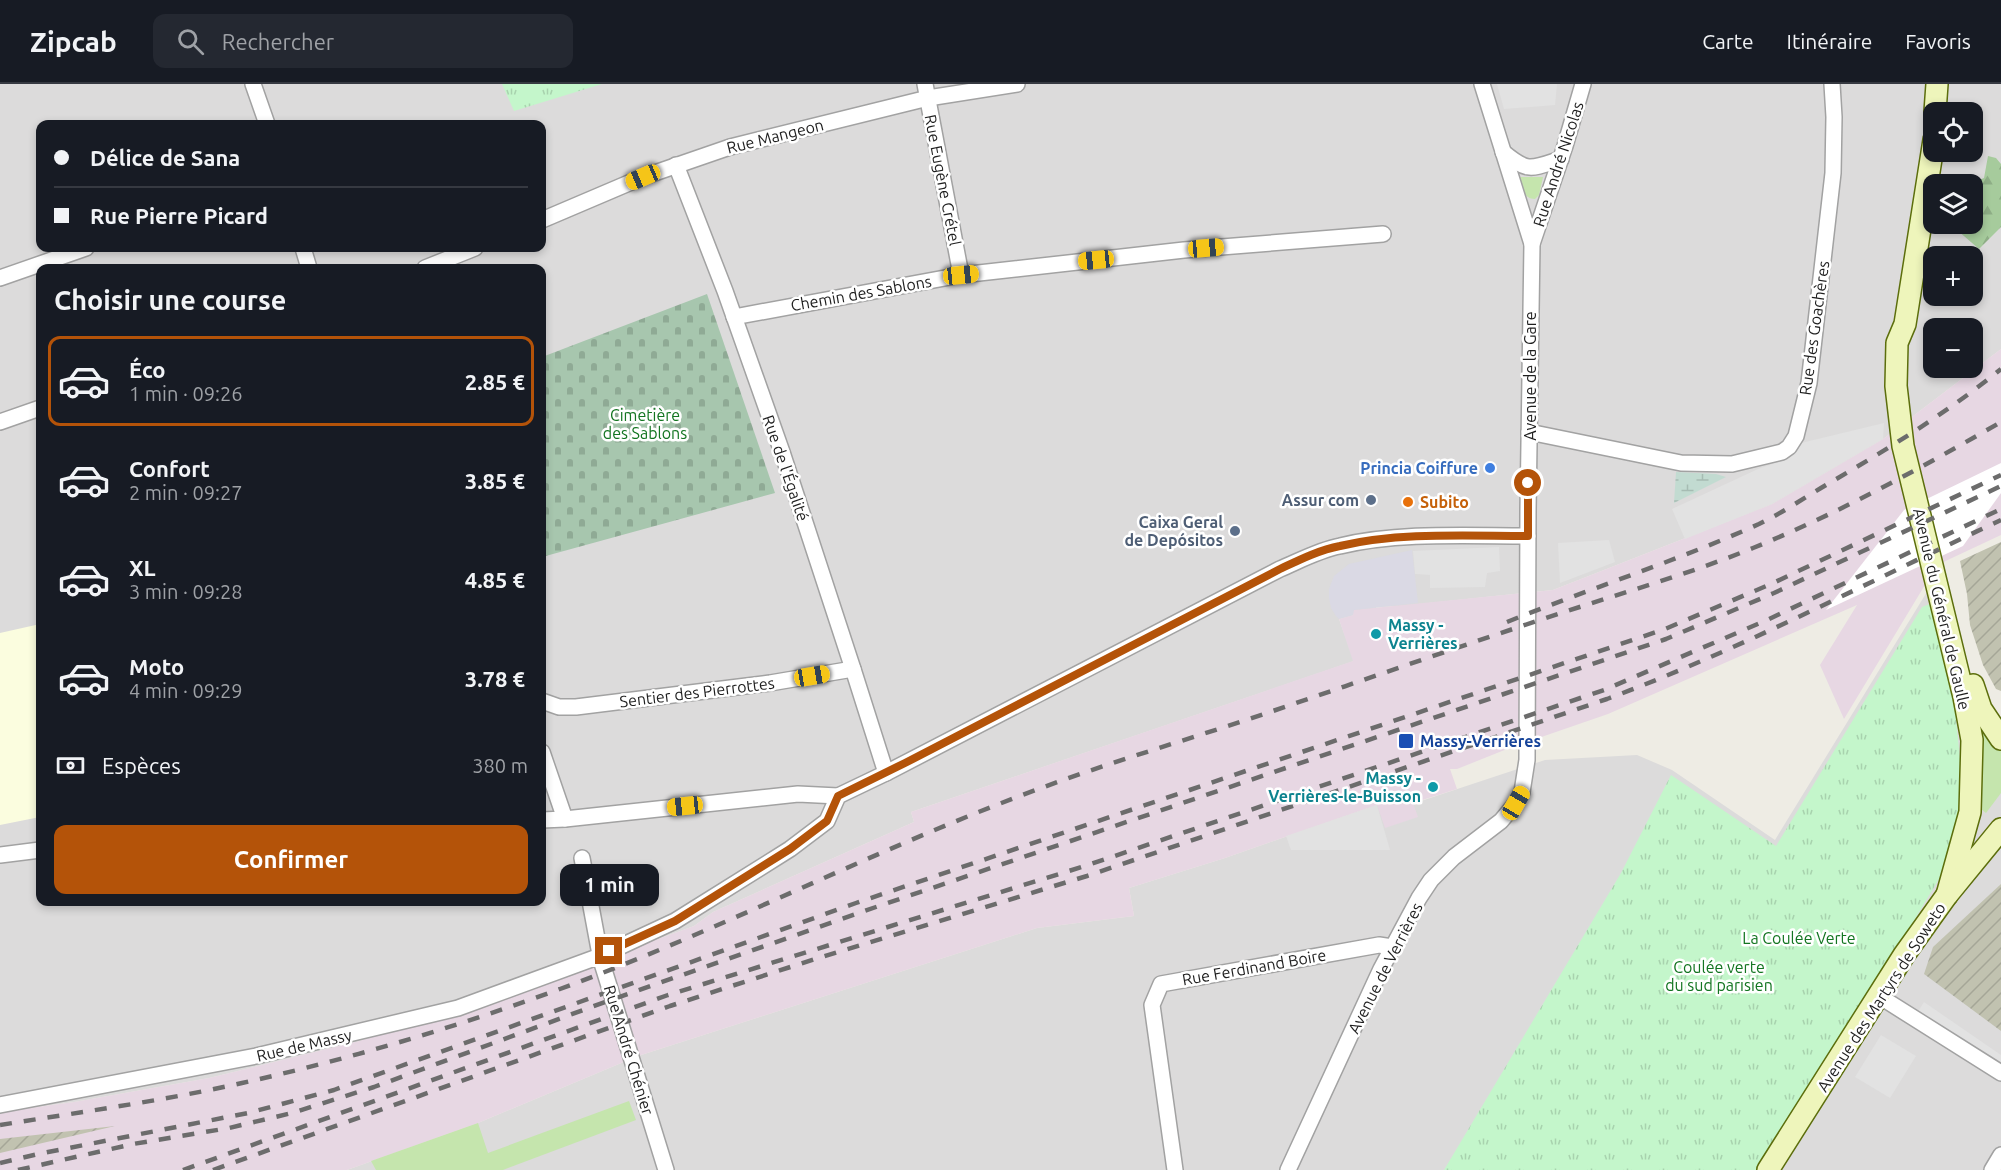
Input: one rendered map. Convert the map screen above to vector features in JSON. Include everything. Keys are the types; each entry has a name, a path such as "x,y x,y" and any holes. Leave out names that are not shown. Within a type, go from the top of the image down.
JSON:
{"main road":[{"path":"1936,102 1937,84"},
{"name":"Avenue du Général de Gaulle","path":"1931,162 1905,324 1909,416 1973,688 1984,716 2001,739"},
{"name":"Avenue du Général de Gaulle","path":"1905,324 1897,343 1896,386 1903,446 1962,686 1972,740 1970,812 1947,895"},
{"name":"Avenue des Martyrs de Soweto","path":"1768,1170 1904,955 1947,895 2001,829"}],"street":[{"path":"253,84 266,120"},
{"name":"Rue Mangeon","path":"546,218 676,165 730,147 926,91 1017,84"},
{"path":"1482,84 1532,244"},
{"name":"Rue André Nicolas","path":"1532,244 1561,159 1583,84"},
{"name":"Rue des Goachères","path":"1529,432 1681,463 1731,464 1782,452 1789,447 1796,436 1809,383 1833,173 1832,84"},
{"name":"Rue Eugène Crétel","path":"926,91 961,275"},
{"path":"1503,152 1519,165 1526,167 1561,159"},
{"name":"Rue de l'Égalité","path":"676,165 734,316 782,452 854,669 885,773"},
{"name":"Chemin des Sablons","path":"734,316 961,275 1184,250 1383,234"},
{"name":"Avenue de la Gare","path":"1527,760 1532,244"},
{"path":"40,264 75,252"},
{"path":"435,264 465,252"},
{"path":"0,278 36,265"},
{"path":"1,419 36,409"},
{"path":"546,820 798,794 838,796 1280,569 1317,553 1338,546 1395,538 1528,536"},
{"name":"Sentier des Pierrottes","path":"546,702 559,707 576,707 770,683 854,669"},
{"name":"Avenue de Verrières","path":"1288,1170 1392,947 1431,879 1454,856 1501,821 1516,803 1522,792 1527,760"},
{"path":"546,764 565,819"},
{"name":"Rue de Massy","path":"0,1105 256,1056 458,1008 600,956 675,921 790,849 827,821 838,796"},
{"path":"0,855 36,850"},
{"name":"Rue André Chénier","path":"582,858 600,956 666,1170"},
{"name":"Rue Ferdinand Boire","path":"1175,1170 1152,1005 1161,984 1379,945 1392,947"},
{"path":"1879,996 2001,1073"},
{"path":"1992,1170 2001,1155"}],"shaded area":[{"path":"0,84 2001,84 2001,349 1983,363 1983,318 1923,318 1923,378 1963,378 1883,439 1772,504 1553,590 1376,607 1376,609 1339,619 1354,661 911,812 914,822 713,912 694,926 455,1012 359,1041 209,1078 74,1102 0,1112"},
{"path":"1497,84 1557,84 1555,105 1504,109"},
{"path":"2001,349 2001,535 1937,565 1844,719 1820,665 1857,605 1608,714 1512,747 1457,769 1450,769 1457,789 1413,803 1418,817 1385,828 1377,805 1225,858 1129,888 1134,916 1037,928 638,1056 478,1123 347,1170 0,1170 0,1112 74,1102 209,1078 359,1041 455,1012 694,926 713,912 914,822 911,812 1353,661 1339,619 1353,615 1353,610 1553,590 1772,504 1883,439 1963,378 1983,378 1983,363"},
{"path":"1884,423 1883,439 1772,504 1685,539 1672,509 1778,462 1797,444"},
{"path":"1609,540 1615,562 1560,583 1558,543"},
{"path":"2001,542 2001,691 1996,689 1983,665 1970,625 1967,594 1960,561"},
{"path":"1499,547 1500,571 1487,573 1485,587 1430,588 1430,575 1415,574 1413,551"},
{"path":"1412,550 1418,603 1354,610 1353,615 1339,619 1336,616 1329,598 1329,589 1334,576 1349,564"},
{"path":"1930,587 1968,728 2001,751 2001,1170 347,1170 478,1123 638,1056 1037,928 1134,916 1129,888 1225,858 1377,805 1415,803 1545,760 1637,755 1672,770 1775,840"},
{"path":"36,625 36,818 0,825 0,633"},
{"path":"1377,805 1390,850 1291,850 1286,836"},
{"path":"2001,884 2001,1031 1924,974 1933,947"},
{"path":"1924,1002 2001,1055 2001,1071 1917,1013"},
{"path":"1881,1035 1916,1056 1890,1098 1855,1077"},
{"path":"115,1126 0,1153 0,1139"}],"green space":[{"path":"502,84 602,84 514,111"},
{"path":"1988,156 1996,158 2001,164 2001,227 1982,246 1976,246 1962,234 1983,234 1984,178"},
{"path":"1520,177 1543,177 1539,195 1535,199 1526,195"},
{"name":"Cimetière des Sablons","path":"707,294 775,493 546,556 546,355"},
{"path":"1676,472 1716,474 1726,477 1674,503"},
{"name":"Coulée verte du sud parisien","path":"1932,603 1952,678 1962,779 1961,816 1948,864 1847,1032 1759,1170 1444,1170 1621,873 1671,775 1776,846 1922,607"},
{"path":"1981,721 2001,746 2001,793 1986,813 1977,806"},
{"path":"629,1101 636,1120 503,1170 376,1170 371,1161 478,1123 488,1153"}],"pier":[{"path":"2001,463 2001,493 1963,546 1826,610 1904,510"}],"railway":[{"path":"1507,622 1697,550 1768,520 1916,430 2001,369"},
{"path":"0,1125 182,1095 282,1074 403,1041 521,1003 682,941 922,835 1044,787 1506,631 1674,577 1753,548 1879,489 2001,422"},
{"path":"0,1163 248,1113 334,1090 856,903 1665,629 1771,584 2001,475"},
{"path":"18,1170 133,1144 229,1128 292,1113 374,1087 605,1002 876,907 1666,639 1774,593 2001,486"},
{"path":"183,1170 668,995 1085,866 1604,690 1767,620 2001,509"},
{"path":"213,1170 670,1006 1087,876 1607,699 1707,659 2001,520"}],"place":[{"name":"Princia Coiffure","path":"1490,468"},
{"name":"Assur com","path":"1371,500"},
{"name":"Subito","path":"1408,502"},
{"name":"Caixa Geral de Depósitos","path":"1235,531"},
{"name":"Massy - Verrières","path":"1376,634"},
{"name":"Massy-Verrières","path":"1406,741"},
{"name":"Massy - Verrières-le-Buisson","path":"1433,787"}],"route":[{"path":"609,951 675,921 790,849 827,821 838,796 1280,569 1338,546 1366,541 1405,537 1528,536 1528,483"}],"park label":[{"name":"La Coulée Verte","path":"1799,938"}]}
